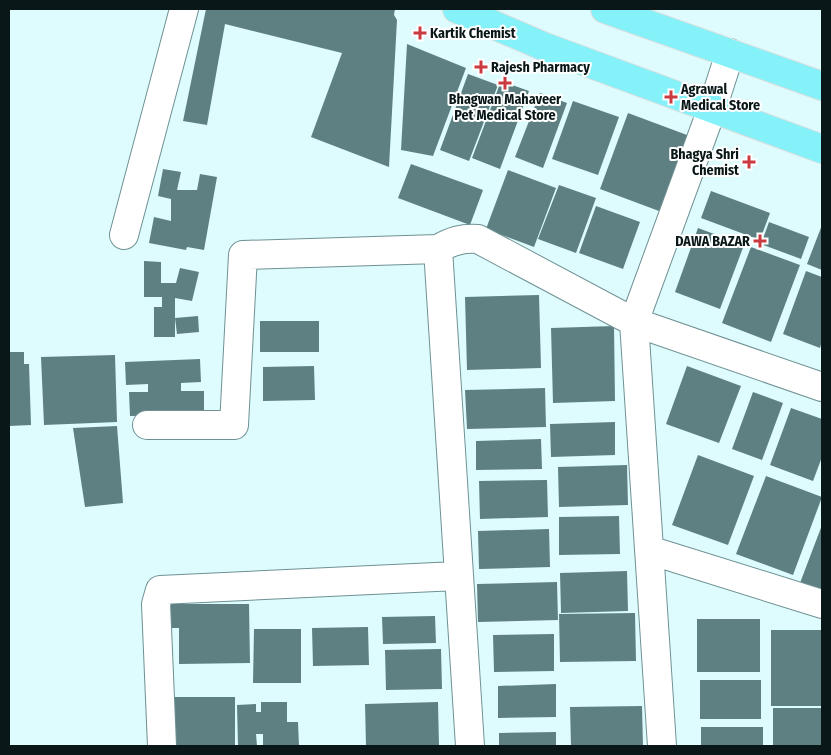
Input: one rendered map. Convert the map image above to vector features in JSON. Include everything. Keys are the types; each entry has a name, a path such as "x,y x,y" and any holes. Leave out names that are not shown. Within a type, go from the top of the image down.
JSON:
{"main road":[{"path":"457,9 545,47 822,149"},
{"path":"605,9 822,86"}],"street":[{"path":"124,235 184,9"},
{"path":"662,746 634,322 712,109 730,53"},
{"path":"147,426 234,426 243,255 438,249 464,238 478,239 634,322 822,387"},
{"path":"438,249 470,746"},
{"path":"649,550 822,604"},
{"path":"162,746 156,604 160,590 458,576"}],"building":[{"path":"206,9 395,9 394,15 397,20 389,167 311,137 342,53 225,24 207,125 183,121"},
{"path":"407,44 466,68 433,156 401,150"},
{"path":"468,74 498,85 469,161 440,150"},
{"path":"501,81 529,91 500,169 472,158"},
{"path":"540,93 567,103 543,168 515,157"},
{"path":"573,101 619,117 598,175 552,159"},
{"path":"628,113 695,138 667,214 600,189"},
{"path":"411,164 483,190 470,225 398,198"},
{"path":"163,169 181,172 177,190 197,190 200,174 217,177 204,250 187,247 186,250 149,243 154,217 171,221 171,199 158,196"},
{"path":"508,170 556,188 534,247 486,229"},
{"path":"559,185 596,198 576,253 538,239"},
{"path":"711,191 770,213 760,240 701,218"},
{"path":"596,206 640,222 623,269 579,253"},
{"path":"769,222 809,237 801,259 761,244"},
{"path":"822,225 822,270 807,264"},
{"path":"698,228 744,245 720,309 675,292"},
{"path":"751,247 800,265 771,342 722,323"},
{"path":"144,261 161,262 161,283 176,283 180,268 199,272 192,301 175,298 175,337 154,337 154,307 162,307 162,297 144,297"},
{"path":"806,271 822,277 822,341 820,348 783,334"},
{"path":"539,295 541,368 467,370 465,297"},
{"path":"198,316 199,332 177,334 175,318"},
{"path":"260,321 319,321 319,352 260,352"},
{"path":"614,326 615,401 553,403 551,328"},
{"path":"9,352 24,352 24,364 29,364 31,425 9,426"},
{"path":"115,355 117,422 44,425 41,357"},
{"path":"200,359 201,382 181,383 181,391 204,391 204,415 130,416 129,392 148,392 148,384 126,385 125,362"},
{"path":"314,366 315,400 263,401 263,367"},
{"path":"687,366 741,386 719,443 666,424"},
{"path":"545,388 546,427 467,429 465,390"},
{"path":"753,392 783,403 762,460 732,449"},
{"path":"791,408 822,419 822,457 813,481 770,465"},
{"path":"615,422 615,455 551,457 550,424"},
{"path":"117,426 123,503 85,507 73,428"},
{"path":"541,439 542,469 476,470 476,441"},
{"path":"698,455 754,476 728,545 672,525"},
{"path":"627,465 628,505 559,507 558,467"},
{"path":"766,476 822,497 793,575 736,554"},
{"path":"547,480 548,517 480,519 479,481"},
{"path":"619,516 620,554 559,555 559,517"},
{"path":"822,525 822,591 800,583"},
{"path":"549,529 550,567 479,569 478,531"},
{"path":"627,571 628,611 561,613 560,573"},
{"path":"557,582 558,620 478,622 477,584"},
{"path":"170,604 249,604 250,663 179,664 179,628 169,628"},
{"path":"635,613 636,661 560,662 559,614"},
{"path":"435,616 436,643 383,644 382,617"},
{"path":"697,619 760,619 760,672 697,672"},
{"path":"368,627 369,665 313,666 312,628"},
{"path":"254,629 301,629 301,683 253,683"},
{"path":"771,630 822,630 822,706 771,706"},
{"path":"554,634 554,671 494,672 493,635"},
{"path":"441,649 442,689 386,690 385,650"},
{"path":"700,680 761,680 761,719 700,719"},
{"path":"556,684 556,717 498,718 498,686"},
{"path":"169,697 235,697 235,745 169,745"},
{"path":"261,702 287,702 287,722 298,722 299,746 263,746 263,734 256,734 257,746 238,746 237,705 256,704 256,712 261,712"},
{"path":"438,702 439,746 366,746 365,704"},
{"path":"642,706 643,746 571,746 570,707"},
{"path":"773,708 822,708 822,746 773,746"},
{"path":"701,727 763,727 763,746 701,746"},
{"path":"556,732 556,746 499,746 499,733"}],"place":[{"name":"Kartik Chemist","path":"420,33"},
{"name":"Rajesh Pharmacy","path":"481,67"},
{"name":"Bhagwan Mahaveer Pet Medical Store","path":"505,83"},
{"name":"Agrawal Medical Store","path":"671,97"},
{"name":"Bhagya Shri Chemist","path":"749,162"},
{"name":"DAWA BAZAR","path":"760,241"}]}
